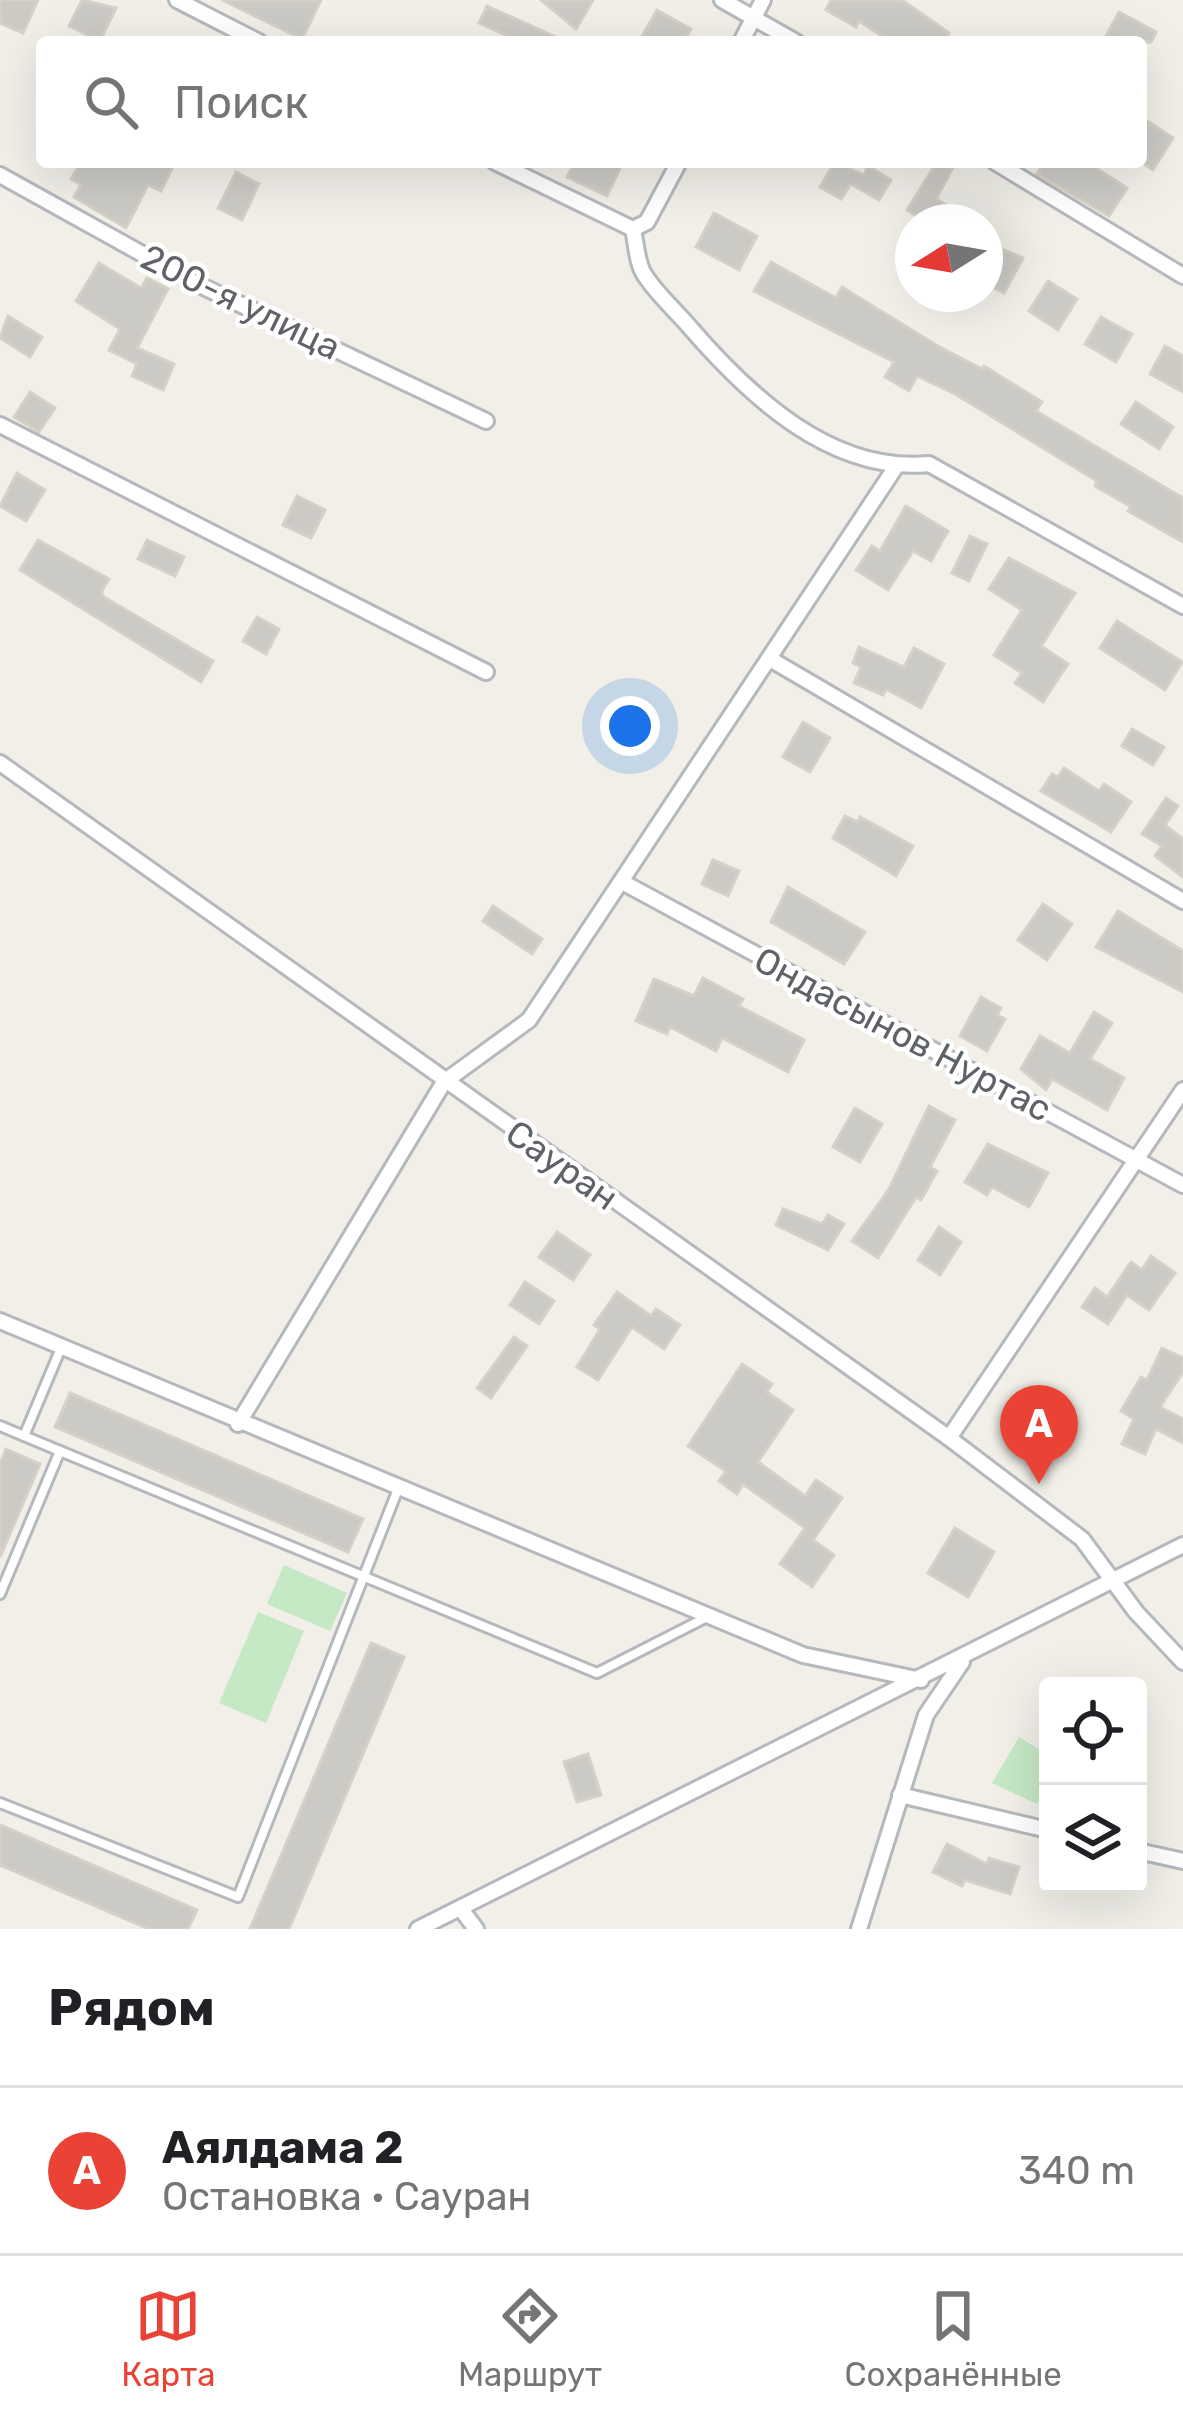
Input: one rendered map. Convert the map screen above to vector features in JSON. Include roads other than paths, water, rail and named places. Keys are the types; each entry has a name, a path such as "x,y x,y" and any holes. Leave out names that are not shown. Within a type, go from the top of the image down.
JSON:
{"street":[{"path":"177,0 248,36"},
{"path":"722,0 786,36"},
{"path":"744,36 763,0"},
{"path":"507,168 633,229"},
{"path":"633,229 647,222 676,168"},
{"path":"1005,168 1183,276"},
{"name":"200-я улица","path":"0,175 191,281 486,421"},
{"path":"633,229 642,272 721,364 764,404 824,443 895,468 929,464 1183,606"},
{"path":"0,425 486,672"},
{"path":"238,1424 444,1082 529,1020 895,468"},
{"path":"770,659 1183,901"},
{"name":"Сауран","path":"0,764 949,1438 1082,1539 1115,1577 1136,1612 1183,1662"},
{"name":"Ондасынов Нуртас","path":"624,883 1183,1185"},
{"path":"949,1438 1183,1090"},
{"path":"0,1322 803,1655 921,1680"},
{"path":"418,1929 1183,1545"},
{"path":"859,1929 926,1714 965,1658"},
{"path":"899,1795 1039,1828"},
{"path":"1147,1853 1183,1861"},
{"path":"461,1909 477,1929"}],"lane":[{"path":"24,1436 61,1348"},
{"path":"0,1426 597,1673 707,1617"},
{"path":"0,1594 60,1451"},
{"path":"0,1803 238,1897 398,1487"}],"place":[{"name":"Аялдама 2","path":"1039,1484"}]}
